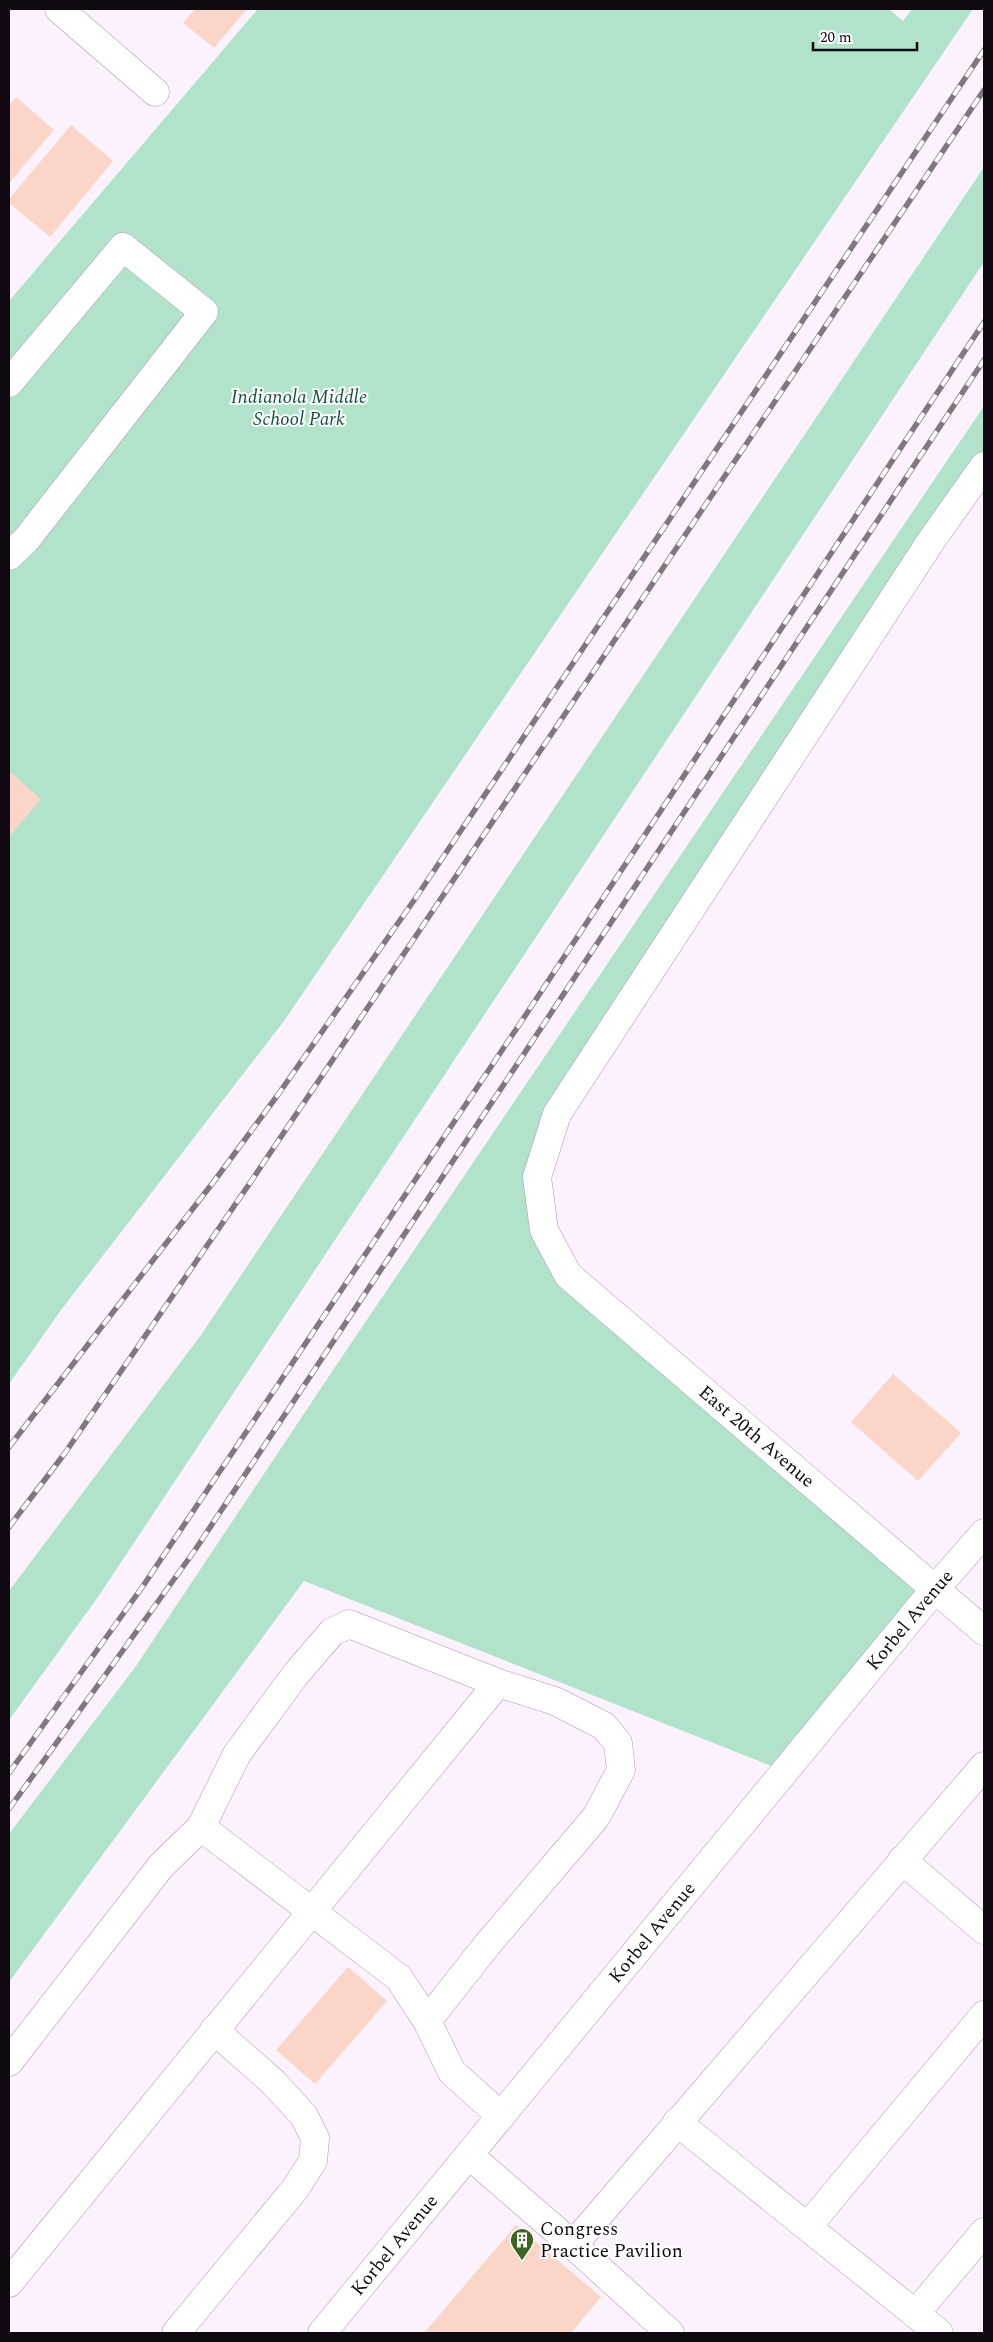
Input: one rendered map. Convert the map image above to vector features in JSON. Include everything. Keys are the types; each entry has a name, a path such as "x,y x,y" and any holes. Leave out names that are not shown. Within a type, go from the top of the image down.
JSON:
{"street":[{"path":"59,9 155,92"},
{"path":"9,383 124,247 204,312 26,540 9,556"},
{"name":"East 20th Avenue","path":"984,466 925,549 557,1114 537,1177 544,1230 568,1275 984,1631"},
{"name":"Korbel Avenue","path":"322,2333 935,1589 984,1533"},
{"path":"9,2062 161,1866 201,1827 237,1754 296,1674 332,1632 349,1624 498,1683 555,1701 604,1726 618,1743 621,1770 596,1817 487,1945 427,2021"},
{"path":"9,2283 498,1683"},
{"path":"573,2245 984,1766"},
{"path":"201,1827 399,1978 427,2021 452,2072 500,2116"},
{"path":"902,1860 984,1930"},
{"path":"808,2226 984,2015"},
{"path":"176,2333 295,2189 313,2161 315,2138 304,2116 273,2082 214,2030"},
{"path":"677,2122 939,2333"},
{"path":"469,2154 670,2333"},
{"path":"915,2314 984,2232"}],"green space":[{"name":"Indianola Middle School Park","path":"258,9 889,9 903,21 912,9 973,9 284,1021 61,1310 9,1384 9,301"},
{"path":"984,167 984,262 98,1597 9,1720 9,1591 201,1335"},
{"path":"984,406 984,466 595,1054 537,1177 568,1275 935,1589 784,1771 304,1581 9,1982 9,1834 136,1666 331,1373"}],"building":[{"path":"195,9 246,10 214,48 183,23"},
{"path":"16,97 54,130 9,183 9,106"},
{"path":"71,125 113,161 50,237 9,203 9,199"},
{"path":"9,771 41,799 9,837"},
{"path":"893,1374 961,1433 918,1481 851,1422"},
{"path":"348,1967 387,2001 315,2084 276,2050"},
{"name":"Congress Practice Pavilion","path":"516,2225 601,2297 571,2333 424,2333"}],"railway":[{"path":"9,1447 218,1176 277,1096 417,896 984,50"},
{"path":"9,1527 65,1453 254,1177 984,90"},
{"path":"9,1773 143,1586 525,1016 984,322"},
{"path":"9,1809 195,1550 984,360"}],"place":[{"name":"Congress Practice Pavilion","path":"522,2261"}]}
